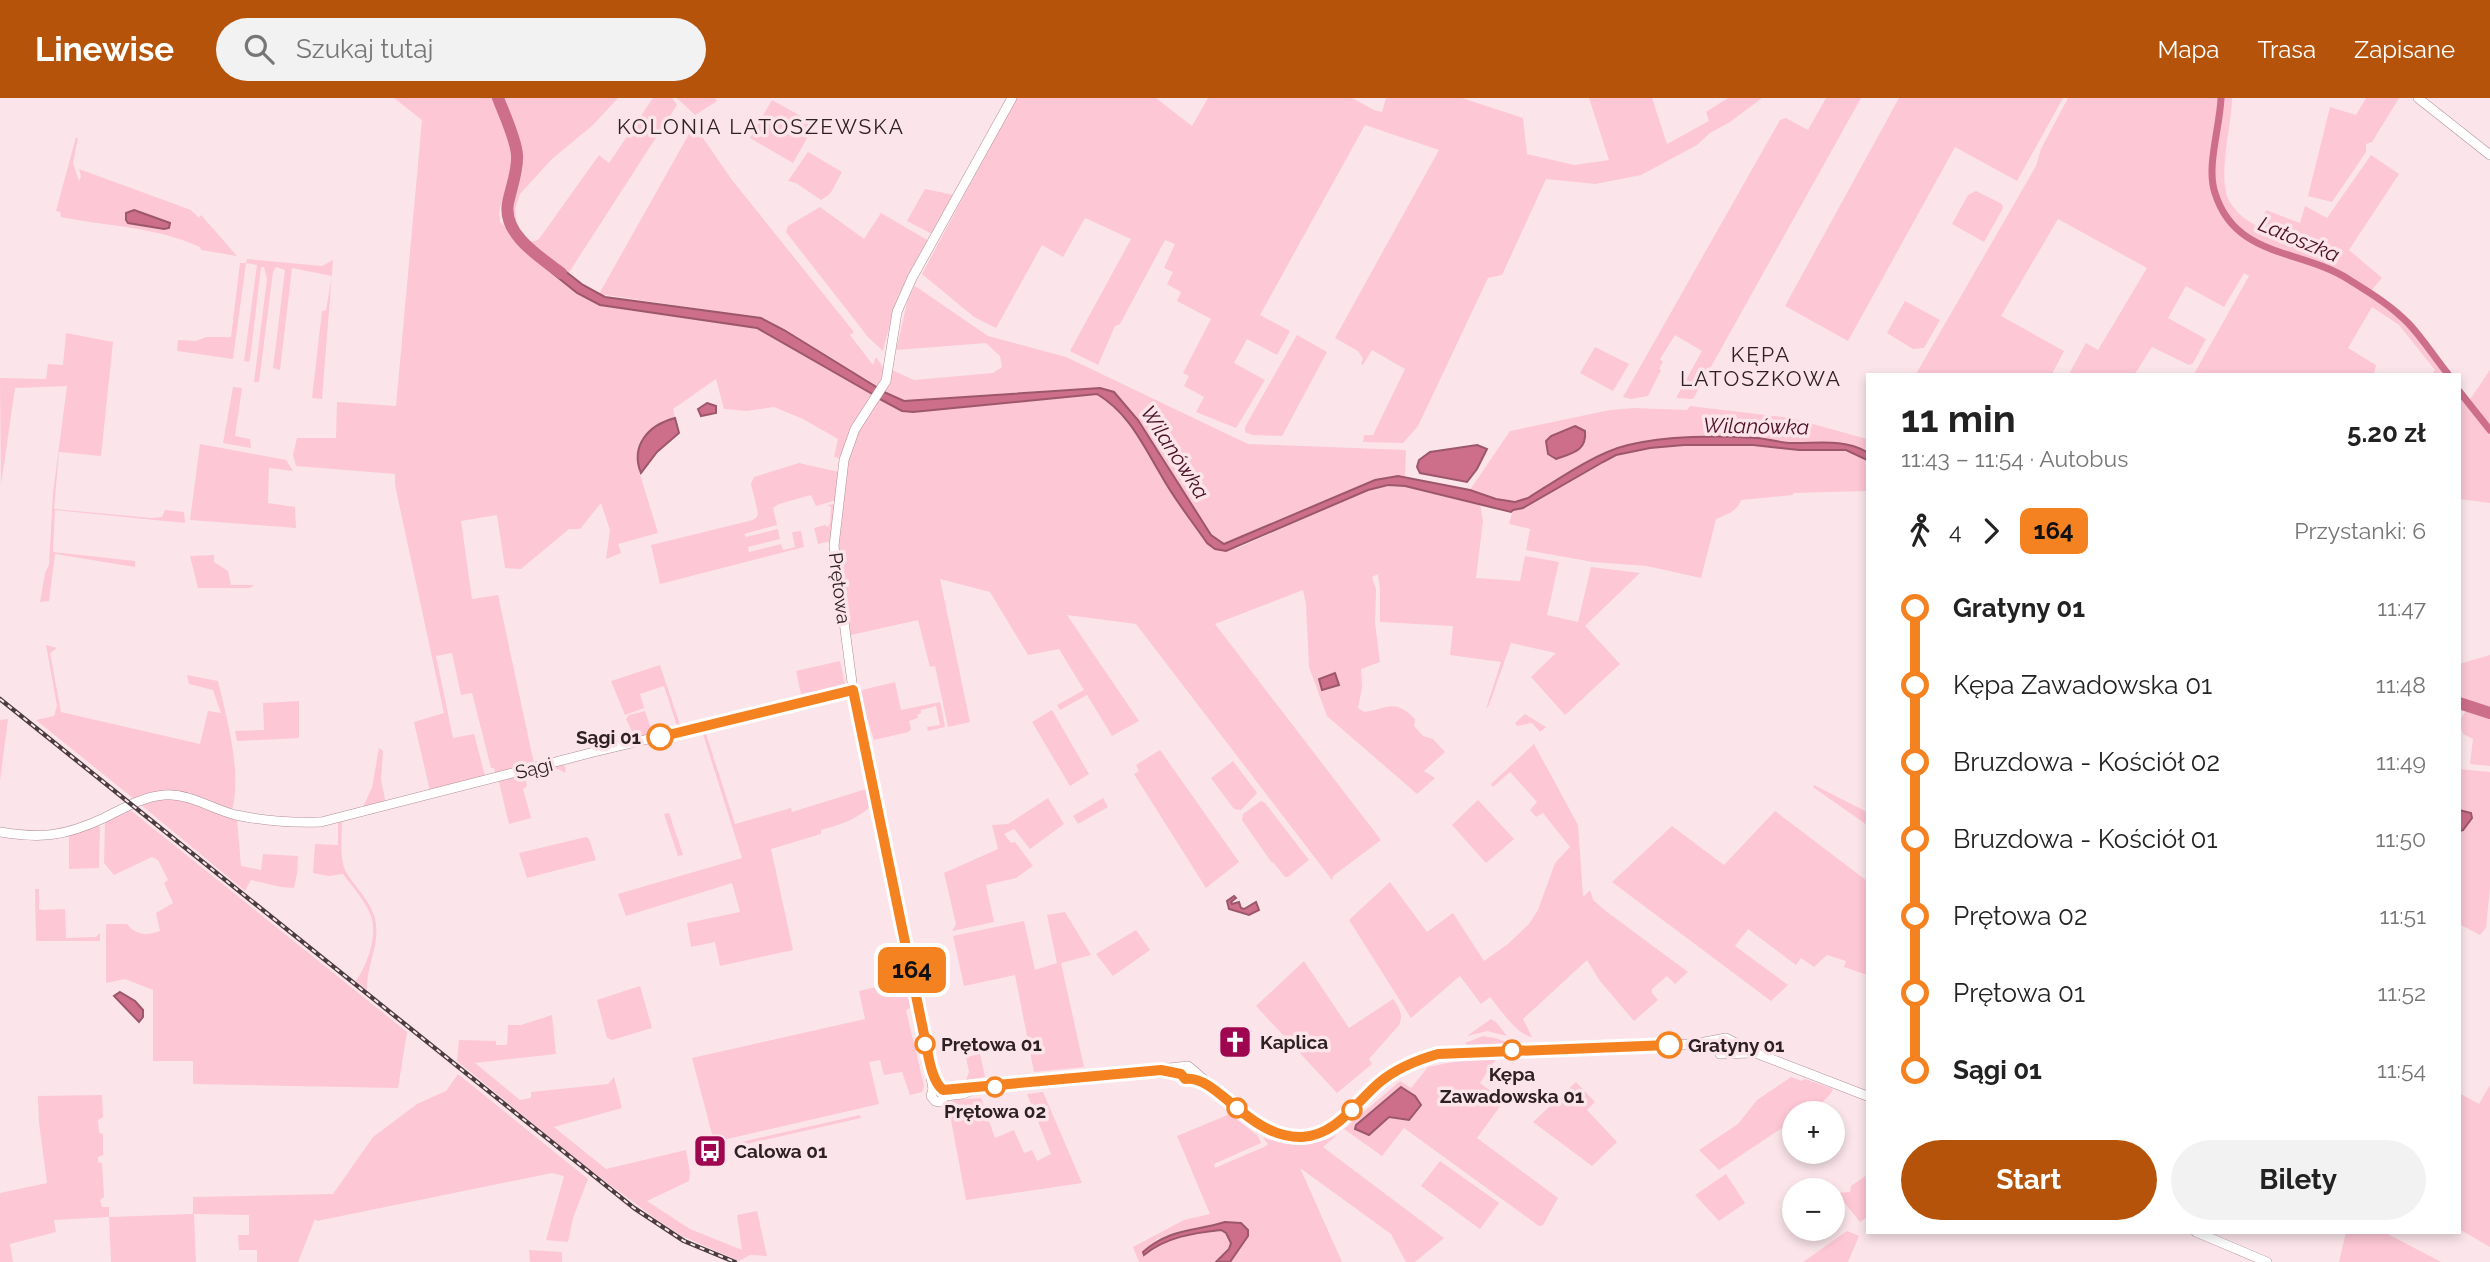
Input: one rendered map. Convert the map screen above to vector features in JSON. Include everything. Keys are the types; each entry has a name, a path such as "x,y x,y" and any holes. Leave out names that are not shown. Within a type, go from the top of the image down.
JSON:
{"street":[{"name":"Prętowa","path":"1012,98 903,296 894,318 889,371 876,399 855,429 844,460 834,546 853,690 931,1069 940,1091 1161,1070 1181,1071 1185,1079 1192,1074 1265,1129 1285,1136 1307,1136 1332,1127 1393,1073 1438,1054 1699,1042 1718,1046"},
{"path":"2418,98 2490,155"},
{"name":"Sągi","path":"0,832 38,837 62,834 101,820 146,798 167,795 186,797 236,814 295,823 321,822 853,690"},
{"path":"1726,1038 1731,1048 1723,1055 1718,1046 1726,1038"},
{"path":"1731,1048 1753,1052 1866,1096"},
{"path":"2201,1234 2267,1262"}],"shaded area":[{"path":"394,98 618,98 593,125 552,159 520,194 515,209 517,226 512,223 509,211 517,181 506,194 501,205 500,222 523,240 534,241 539,239 599,155 609,163 653,98 672,98 677,105 568,274 551,261 545,267 577,293 600,305 757,328 874,395 854,426 839,458 834,457 838,439 803,419 774,407 747,411 724,409 716,379 673,409 675,418 655,427 637,457 658,533 618,544 621,553 606,559 610,530 601,503 580,529 569,529 521,569 505,568 497,515 461,521 472,599 498,595 534,764 496,774 494,768 491,768 472,693 461,695 452,653 436,656 453,738 474,734 485,776 430,791 414,722 444,713 395,485 395,474 296,466 293,455 297,438 336,438 337,402 396,406 422,120"},
{"path":"677,98 715,98 717,101 695,115"},
{"path":"1016,98 1156,98 1192,126 1208,98 1352,98 1382,112 1386,98 1462,98 1523,118 1527,154 1574,165 1609,160 1589,98 1652,98 1667,144 1709,121 1706,112 1728,98 1762,98 1710,133 1697,145 1641,175 1595,184 1546,179 1502,275 1488,278 1418,426 1403,443 1363,442 1364,435 1373,435 1405,369 1372,350 1363,365 1358,351 1335,338 1439,150 1365,125 1260,315 1290,331 1277,355 1247,339 1234,363 1265,380 1236,428 1196,412 1204,397 1184,386 1189,376 1183,373 1211,319 1177,301 1181,292 1167,284 1173,272 1164,268 1175,244 1165,240 1120,324 1115,326 1098,365 1070,351 1131,239 1085,218 1063,257 1042,245 996,328 974,317 922,274"},
{"path":"1826,98 1861,98 1693,399 1676,398 1702,351 1675,335 1660,359 1663,362 1659,369 1661,370 1648,396 1631,399 1623,397 1780,120 1786,118 1808,130"},
{"path":"1899,98 2063,98 2017,181 1955,147 1848,341 1785,306"},
{"path":"2068,98 2232,98 2224,167 2226,192 2239,213 2259,227 2266,210 2300,223 2305,206 2327,218 2371,155 2399,174 2349,250 2382,278 2371,291 2408,320 2448,373 2433,373 2435,370 2399,325 2372,307 2348,348 2376,365 2374,373 2195,373 2249,276 2244,273 2224,307 2186,286 2168,318 2206,339 2193,363 2189,365 2152,347 2136,373 2070,373 2086,343 2098,350 2147,268 2058,219 2001,316 2064,351 2053,373 1917,373 2036,166 2041,149"},
{"path":"2366,98 2399,98 2372,142 2366,144 2366,152 2332,202 2308,196 2330,107 2356,115"},
{"path":"772,100 815,124 793,163 750,138"},
{"path":"694,125 732,180 854,332 850,335 873,365 876,357 884,369 878,388 761,318 599,294"},
{"path":"76,137 78,138 73,163 79,181 79,169 191,210 199,218 201,215 237,256 201,250 200,247 182,240 148,231 61,217 60,212 56,211"},
{"path":"808,152 842,172 830,194 821,200 796,183 788,181"},
{"path":"925,189 954,195 932,234 907,221"},
{"path":"1976,191 2002,204 2003,208 1984,242 1952,224 1968,195"},
{"path":"820,207 864,239 881,213 929,241 901,294 883,351 868,337 786,232 788,226"},
{"path":"134,210 170,223 169,228 128,223 126,213"},
{"path":"247,259 322,266 333,260 332,276 292,268 280,370 273,368 285,270 276,267 273,272 259,382 254,382 267,279 264,267 261,267 250,359 249,362 244,361 257,265 246,263"},
{"path":"551,260 583,285 605,297 761,318 878,388 874,395 757,328 600,305 577,293 545,267"},
{"path":"240,263 246,263 233,359 177,351 178,340 231,337"},
{"path":"332,279 322,399 312,398 322,311 326,310"},
{"path":"915,286 988,336 1066,357 1248,444 1406,450 1405,477 1375,480 1224,544 1211,535 1138,420 1113,392 1100,388 1053,390 904,401 882,391 892,370 914,380 993,373 1002,367 1000,356 986,343 896,350 908,299"},
{"path":"1905,301 1940,320 1924,348 1913,349 1887,333"},
{"path":"66,333 113,342 101,456 59,452 54,509 152,518 162,517 165,510 184,512 185,523 55,510 53,552 135,561 135,567 55,554 49,601 40,602 49,565 53,493 67,386 15,388 1,485 0,378 46,379 48,364 63,365"},
{"path":"1297,335 1327,352 1282,436 1252,435 1245,432 1245,427"},
{"path":"1595,347 1629,364 1613,391 1580,373"},
{"path":"2490,370 2490,503 2461,499 2461,391 2469,401"},
{"path":"233,387 242,388 235,436 250,439 251,448 223,443"},
{"path":"1100,388 1114,392 1138,420 1211,535 1224,544 1375,480 1398,476 1515,502 1528,498 1603,454 1628,445 1658,440 1726,437 1789,443 1838,443 1866,452 1866,460 1846,450 1799,450 1753,445 1650,448 1616,455 1523,508 1511,512 1405,486 1388,485 1368,490 1226,551 1215,549 1207,543 1127,420 1097,394 913,412 902,411 878,398 882,391 904,401"},
{"path":"1097,394 1127,420 1177,501 1207,543 1215,549 1238,548 1368,490 1396,486 1480,504 1483,521 1476,578 1520,581 1525,556 1559,562 1547,615 1578,622 1591,567 1640,573 1585,626 1620,664 1565,715 1531,677 1556,653 1511,643 1486,709 1501,662 1450,655 1453,626 1380,622 1378,574 1372,577 1376,589 1375,623 1380,662 1361,669 1362,687 1358,708 1364,712 1390,706 1401,708 1415,719 1414,726 1423,736 1433,739 1445,752 1424,771 1435,778 1417,794 1327,716 1309,667 1303,590 1215,624 1381,840 1333,876 1332,880 1136,624 1067,615 1139,721 1112,736 1087,695 1060,710 1057,705 1084,690 1059,649 1028,655 990,592 940,579 970,722 948,727 935,666 930,667 918,620 851,635 836,548 847,465 859,426 878,398 902,411 913,412"},
{"path":"707,403 716,406 716,413 701,416 698,409"},
{"path":"1690,406 1791,418 1866,439 1866,452 1838,443 1789,443 1742,437 1675,438 1615,449 1576,468 1528,498 1506,500 1470,490 1510,431 1610,410 1687,410"},
{"path":"675,418 679,433 657,452 641,473 638,454 644,438 649,431"},
{"path":"1575,426 1585,431 1581,447 1556,459 1548,454 1546,441 1551,436"},
{"path":"200,444 286,460 293,471 269,468 268,503 295,507 296,528 190,520"},
{"path":"1477,445 1487,449 1467,482 1420,473 1417,467 1419,460 1430,452"},
{"path":"1753,445 1799,450 1846,450 1866,460 1866,491 1793,493 1741,500 1734,510 1716,519 1701,578 1647,566 1593,562 1526,550 1530,529 1509,524 1513,510 1523,508 1616,455 1650,448"},
{"path":"799,463 839,472 837,500 816,506 811,495 779,504 773,508 777,525 744,534 746,537 778,529 780,539 748,547 749,552 781,544 783,550 795,547 792,532 801,531 804,547 660,584 651,545 753,520 758,513 751,484 754,477"},
{"path":"835,504 831,541 818,544 814,528 825,525 828,527 831,507 827,505"},
{"path":"214,555 214,562 228,571 231,585 254,585 250,588 198,588 190,556"},
{"path":"46,645 57,648 50,653 61,712 200,744 208,711 221,713 213,690 189,684 187,675 218,681 234,760 233,807 230,810 183,793 134,799 36,720 54,716 57,706"},
{"path":"2490,655 2490,766 2470,764 2473,739 2463,734 2461,728 2461,718 2466,711 2461,710 2461,663"},
{"path":"840,661 846,689 802,699 796,671"},
{"path":"660,665 681,728 678,729 664,686 640,694 644,708 625,715 611,681"},
{"path":"1335,673 1339,685 1322,690 1319,679"},
{"path":"895,682 901,710 940,702 945,727 928,731 927,727 940,725 936,706 921,710 918,718 909,721 911,729 908,732 874,740 867,718 863,718 858,691"},
{"path":"299,701 299,738 237,741 235,731 264,730 263,703"},
{"path":"1052,710 1089,774 1070,786 1032,722"},
{"path":"645,711 653,735 636,739 626,719 629,715"},
{"path":"1525,714 1546,727 1540,732 1532,723 1517,726 1515,723"},
{"path":"8,719 0,781 0,720"},
{"path":"703,734 706,734 735,824 791,808 792,812 866,789 869,808 858,816 821,830 821,834 771,849 793,950 720,966 715,942 691,947 687,923 740,912 732,883 626,916 618,894 742,858"},
{"path":"1534,744 1578,825 1583,897 1590,890 1593,900 1607,912 1688,972 1675,984 1667,976 1652,989 1658,1000 1634,1021 1600,981 1587,960 1523,1019 1532,1037 1520,1031 1490,997 1481,1004 1460,976 1411,1018 1349,920 1390,882 1427,932 1453,913 1484,961 1508,944 1529,924 1538,910 1555,863 1570,847 1543,813 1536,817 1530,810 1537,802 1510,772 1493,787 1491,784"},
{"path":"379,748 383,751 381,780 386,804 361,811 372,788"},
{"path":"1160,750 1239,862 1206,888 1134,774 1139,771 1136,765"},
{"path":"1233,761 1257,793 1241,810 1234,809 1211,778"},
{"path":"563,764 565,773 558,769 525,777 527,786 523,789 531,818 509,824 498,778"},
{"path":"2461,769 2490,772 2490,887 2486,928 2480,935 2461,925 2461,830 2472,818 2471,813 2461,810"},
{"path":"1814,785 1866,811 1866,824 1813,787"},
{"path":"161,798 183,801 237,819 241,866 261,870 263,854 298,856 294,888 251,880 245,891 140,804"},
{"path":"1048,798 1064,824 1030,849 1014,829 1004,834 1011,843 1015,842 1033,866 1016,878 986,885 994,922 952,931 956,924 944,873 998,849 992,825 1008,824"},
{"path":"1103,798 1108,807 1078,824 1073,816"},
{"path":"1478,800 1514,839 1486,863 1452,825"},
{"path":"1261,801 1309,860 1288,877 1272,863 1242,820 1243,814"},
{"path":"129,809 407,1032 398,1088 193,1084 193,1061 153,1061 153,990 125,979 106,983 106,924 127,924 142,934 160,931 156,913 173,903 164,883 168,880 158,860 152,857 114,875 104,863 105,821"},
{"path":"2461,810 2471,813 2472,818 2463,830"},
{"path":"1775,811 1866,880 1866,975 1844,967 1846,961 1827,955 1814,967 1801,958 1796,965 1748,929 1735,946 1788,985 1771,1001 1612,882 1672,826 1724,865"},
{"path":"669,813 683,855 678,856 664,814"},
{"path":"342,822 342,861 375,919 375,946 367,990 356,981 364,967 372,941 373,924 369,911 343,874 329,876 313,873 315,844 338,845 338,823"},
{"path":"96,825 100,827 99,868 69,869 69,836"},
{"path":"586,837 596,860 527,878 519,853"},
{"path":"35,889 39,889 39,910 65,909 66,938 96,937 100,933 100,941 36,941"},
{"path":"1234,896 1236,898 1232,904 1239,902 1244,909 1256,902 1259,910 1249,915 1229,909 1227,901"},
{"path":"1065,912 1091,955 1061,963 1084,1067 1034,1072 1015,975 964,986 953,936 1024,921 1035,970 1057,963 1047,915"},
{"path":"1136,930 1150,950 1113,976 1096,954"},
{"path":"1304,961 1349,1028 1393,999 1400,1011 1399,1025 1369,1059 1372,1064 1337,1093 1256,1006"},
{"path":"907,980 912,1007 906,1010 924,1086 922,1092 910,1095 902,1072 884,1075 880,1060 869,1062 879,1104 714,1142 692,1058 865,1019 859,991"},
{"path":"640,986 652,1028 612,1040 607,1038 597,1000"},
{"path":"120,992 135,1001 143,1010 143,1017 139,1022 114,996"},
{"path":"552,1015 556,1054 475,1063 520,1100 531,1098 531,1092 608,1084 614,1077 622,1108 554,1127 606,1169 686,1150 689,1181 647,1201 690,1229 742,1250 737,1215 757,1211 767,1256 750,1255 739,1261 682,1236 586,1167 457,1061 459,1040 496,1041 496,1045 507,1045 508,1025 521,1025"},
{"path":"1491,1019 1507,1036 1487,1031 1467,1036"},
{"path":"1483,1036 1509,1043 1505,1047 1470,1048 1465,1043"},
{"path":"980,1054 985,1077 966,1080 969,1072 966,1057"},
{"path":"1496,1059 1480,1083 1504,1101 1477,1138 1558,1198 1543,1225 1539,1226 1404,1128 1382,1156 1344,1129 1400,1081 1411,1088 1428,1067"},
{"path":"458,1074 588,1179 573,1218 568,1242 546,1240 564,1176 552,1173 317,1221 315,1219 298,1262 257,1262 257,1250 239,1250 238,1235 249,1235 249,1215 194,1214 196,1262 111,1262 109,1217 193,1214 193,1197 333,1194 373,1137 417,1104 446,1091"},
{"path":"1791,1077 1833,1089 1823,1101 1782,1101 1782,1128 1719,1170 1699,1150 1738,1124 1757,1100"},
{"path":"1576,1082 1595,1102 1587,1110 1617,1142 1592,1166 1533,1122"},
{"path":"2490,1085 2490,1247 2461,1230 2461,1094 2479,1104"},
{"path":"1401,1087 1415,1096 1421,1105 1409,1120 1389,1117 1369,1135 1355,1129 1356,1125"},
{"path":"1043,1092 1082,1183 966,1200 948,1104 954,1100 981,1098 995,1138 1014,1130 1024,1153 1032,1150 1037,1161 1051,1154 1027,1094"},
{"path":"102,1095 103,1117 98,1120 99,1133 103,1134 103,1155 98,1157 98,1162 102,1163 104,1197 100,1200 102,1207 109,1207 109,1217 54,1220 56,1232 10,1244 13,1262 0,1262 0,1193 47,1183 38,1096"},
{"path":"1230,1114 1258,1136 1261,1143 1214,1164 1215,1168 1266,1146 1268,1144 1263,1138 1300,1145 1337,1135 1323,1147 1444,1238 1415,1262 1406,1262 1391,1234 1300,1168 1342,1262 1230,1262 1242,1244 1236,1222 1225,1222 1157,1239 1144,1254 1171,1240 1221,1230 1226,1233 1231,1243 1229,1249 1216,1262 1139,1262 1133,1247 1184,1220 1210,1214 1177,1136"},
{"path":"860,1115 861,1118 742,1145 741,1142"},
{"path":"1440,1161 1499,1203 1480,1229 1421,1186"},
{"path":"1726,1174 1745,1203 1719,1221 1695,1195"},
{"path":"1866,1176 1866,1218 1860,1222 1845,1203 1845,1192 1850,1192 1851,1186"},
{"path":"1225,1222 1241,1223 1248,1230 1248,1236 1230,1262 1216,1262 1229,1249 1231,1243 1226,1233 1221,1230 1190,1234 1171,1240 1144,1255 1143,1252 1153,1244 1172,1235"},
{"path":"1845,1232 1859,1236 1848,1262 1803,1262 1833,1241 1845,1241"},
{"path":"2346,1234 2388,1234 2441,1262 2339,1262"},
{"path":"529,1250 562,1252 562,1262 530,1262"}],"waterway":[{"name":"Wilanówka","path":"498,98 517,155 508,203 511,225 524,244 561,273"},
{"name":"Latoszka","path":"2221,98 2213,159 2213,183 2225,214 2238,230 2271,249 2330,269 2380,300 2409,324 2447,373"},
{"name":"Latoszka","path":"2461,394 2490,430"},
{"name":"Wilanówka","path":"2461,704 2490,713"}],"railway":[{"path":"0,699 634,1208 684,1241 735,1262"}],"bus line":[{"name":"164","path":"660,737 853,690 915,984 919,1016 931,1069 939,1088 943,1090 1161,1070 1181,1074 1185,1079 1191,1077 1210,1086 1269,1131 1285,1136 1303,1137 1332,1127 1393,1073 1438,1054 1669,1045"}],"place":[{"name":"Sągi 01","path":"660,737"},
{"name":"Kaplica","path":"1235,1042"},
{"name":"Prętowa 01","path":"925,1044"},
{"name":"Gratyny 01","path":"1669,1045"},
{"name":"Kępa Zawadowska 01","path":"1512,1050"},
{"name":"Prętowa 02","path":"995,1087"},
{"name":"Calowa 01","path":"710,1151"}],"district":[{"name":"KOLONIA LATOSZEWSKA","path":"761,126"},
{"name":"KĘPA LATOSZKOWA","path":"1761,366"}]}
